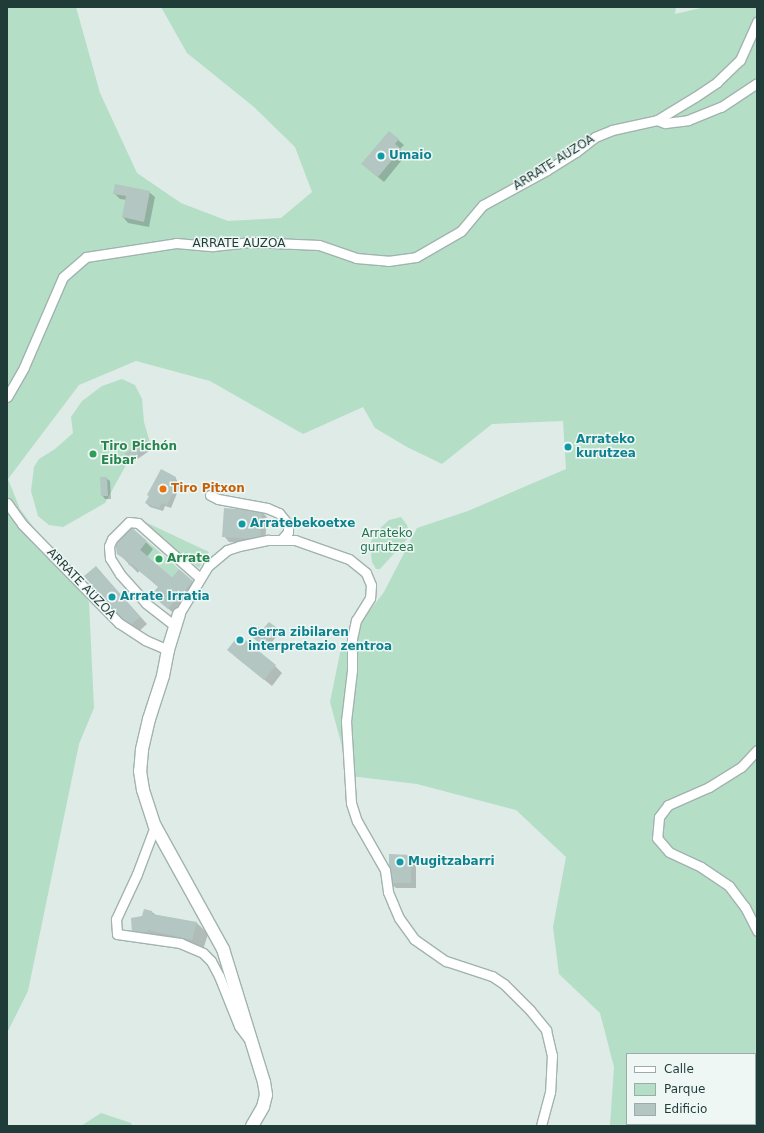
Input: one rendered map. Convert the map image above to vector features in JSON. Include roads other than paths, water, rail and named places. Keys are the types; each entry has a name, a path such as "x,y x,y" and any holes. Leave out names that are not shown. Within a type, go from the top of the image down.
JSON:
{"street":[{"name":"ARRATE AUZOA","path":"7,396 24,367 63,277 86,257 176,244 213,246 250,242 319,245 356,258 388,261 416,257 461,231 483,205 547,170 576,152 595,137 612,130 657,120 695,97 730,71 740,60 757,22"},
{"name":"ARRATE AUZOA","path":"657,120 665,123 688,120 721,107 757,84"},
{"path":"210,495 218,499 267,508 279,513 288,524 285,536"},
{"name":"ARRATE AUZOA","path":"7,503 22,524 119,623 145,640 168,650"},
{"path":"174,626 146,602 120,574 110,558 109,546 112,539 128,522 138,522 200,578"},
{"path":"252,1126 263,1107 266,1095 264,1082 223,949 154,826 143,790 140,771 142,750 149,719 163,676 174,626 179,614 200,578 208,566 227,550 285,536 349,559 366,573 371,585 370,598 353,628 346,721 349,795 353,812 385,870 388,892 399,918 414,939 446,960 492,976 504,984 530,1010 546,1030 552,1055 551,1075 550,1092 541,1126"},
{"path":"757,750 741,767 709,787 668,805 659,817 657,838 669,852 702,867 729,886 745,907 757,931"},
{"path":"154,826 137,874 116,919 117,934 180,943 203,953 211,961 220,976 239,1026 251,1043"}],"place":[{"name":"Umaio","path":"381,156"},
{"name":"Arrateko kurutzea","path":"568,447"},
{"name":"Tiro Pichón Eibar","path":"93,454"},
{"name":"Tiro Pitxon","path":"163,489"},
{"name":"Arratebekoetxe","path":"242,524"},
{"name":"Arrate","path":"159,559"},
{"name":"Arrate Irratia","path":"112,597"},
{"name":"Gerra zibilaren interpretazio zentroa","path":"240,640"},
{"name":"Mugitzabarri","path":"400,862"}],"park label":[{"name":"Arrateko gurutzea","path":"387,541"}]}
